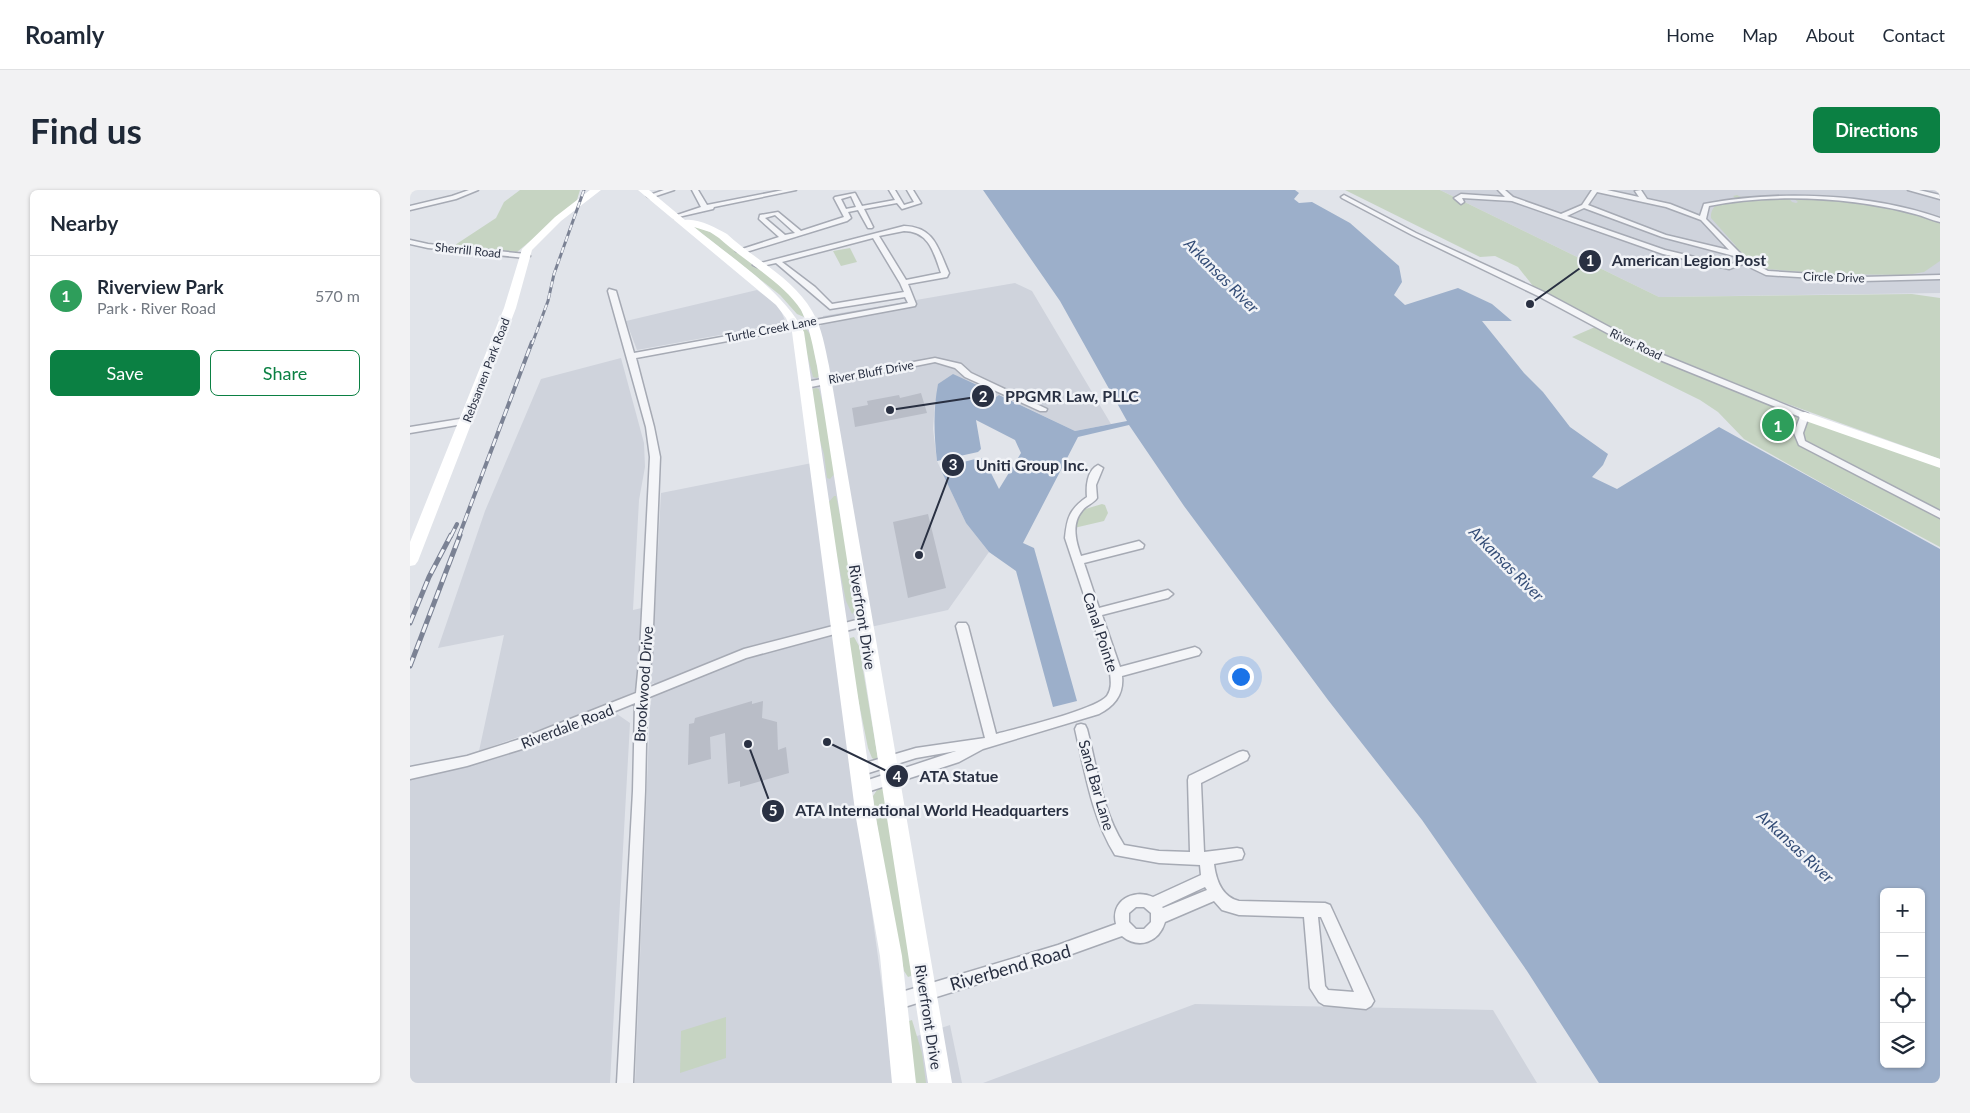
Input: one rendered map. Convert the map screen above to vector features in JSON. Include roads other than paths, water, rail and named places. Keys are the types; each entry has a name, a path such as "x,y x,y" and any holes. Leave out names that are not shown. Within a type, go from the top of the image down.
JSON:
{"street":[{"path":"410,208 454,198 475,190"},
{"name":"Rebsamen Park Road","path":"411,554 510,308 527,249 542,234 598,190"},
{"path":"646,192 671,190"},
{"path":"695,190 704,208"},
{"path":"678,218 704,208 723,206 729,203 793,190"},
{"path":"892,190 902,207 918,203 910,190"},
{"path":"1501,190 1512,199"},
{"path":"1562,216 1584,206 1596,190"},
{"name":"Circle Drive","path":"1596,190 1668,205 1703,219 1743,261 1766,273 1888,279 1940,277"},
{"path":"1911,190 1940,197"},
{"path":"1625,196 1639,191 1645,200"},
{"name":"Riverfront Drive","path":"646,192 780,303 798,332 861,788 890,956 904,1083"},
{"path":"1668,205 1696,206 1706,204 1718,198 1744,193 1810,193 1888,204 1917,211 1940,220"},
{"path":"740,251 845,220 848,218 837,198 840,196 853,194 870,227"},
{"path":"1461,202 1457,198 1461,196 1512,199 1668,253 1729,267 1743,261"},
{"name":"River Road","path":"1344,197 1414,234 1541,294 1653,354 1805,416 1940,464"},
{"path":"844,212 898,201"},
{"path":"1703,219 1706,204"},
{"path":"1584,206 1664,236 1736,254"},
{"path":"784,238 761,218 762,216 776,213 800,233"},
{"name":"Riverfront Drive","path":"678,218 713,230 801,302 813,321 891,779 940,1083"},
{"path":"757,265 906,228 927,235 930,238 945,273 944,275 904,283"},
{"path":"777,261 812,289 830,307 908,294 904,283 875,235"},
{"name":"Sherrill Road","path":"410,242 428,246 526,256"},
{"path":"1929,277 1940,270"},
{"name":"Brookwood Drive","path":"612,291 632,356 650,427 655,458 648,619 641,696 639,791 625,1083"},
{"name":"Turtle Creek Lane","path":"632,356 912,304 908,294"},
{"name":"River Bluff Drive","path":"806,385 935,360 964,369 968,375 1043,410"},
{"path":"1805,416 1797,433 1802,443 1940,515"},
{"path":"410,430 466,421"},
{"name":"Canal Pointe","path":"859,770 951,746 986,742 1106,706 1116,692 1116,673 1070,538 1072,520 1079,508 1092,498 1091,485 1098,468"},
{"path":"1077,561 1139,545"},
{"path":"1095,613 1168,594"},
{"name":"Riverdale Road","path":"410,773 466,761 522,744 744,654 864,622"},
{"path":"962,626 986,742"},
{"path":"1116,673 1195,652"},
{"name":"Sand Bar Lane","path":"1082,729 1104,818 1112,839 1120,851 1159,857 1202,859"},
{"name":"Canal Pointe","path":"861,788 955,758 986,742"},
{"path":"1243,756 1194,780 1202,859 1216,893 1222,902 1232,907 1325,910 1366,1001 1324,997 1318,988 1310,910"},
{"path":"1202,859 1236,854"},
{"path":"1156,910 1209,878"},
{"path":"1156,910 1155,929 1145,936 1133,935 1124,928 1122,916 1128,905 1139,900 1156,910 1216,893"},
{"name":"Riverbend Road","path":"895,1002 988,972 1056,954 1124,928"}],"water":[{"name":"Arkansas River","path":"983,190 1295,190 1299,193 1294,199 1299,203 1312,202 1350,223 1399,266 1402,282 1394,295 1405,305 1458,288 1492,304 1512,321 1482,321 1524,373 1543,392 1570,427 1608,454 1603,465 1592,477 1617,489 1719,427 1940,549 1940,1083 1599,1083 1527,971 1422,820 1328,700 1184,506 1129,425 1078,437 1023,543 1034,548 1077,701 1053,707 1016,571 989,552 966,523 940,468 979,458 984,459 999,489 1021,453 1015,440 976,420 981,449 978,452 937,461 934,422 938,384 953,374 988,390 978,399 988,403 999,395 1075,431 1127,421 1060,301"}],"railway":[{"path":"532,344 548,301 554,274 584,190"},
{"path":"459,536 532,342"},
{"path":"451,536 457,524"},
{"path":"410,623 429,577 451,535"},
{"path":"410,666 460,535"}],"place":[{"name":"American Legion Post","path":"1530,304"},
{"name":"PPGMR Law, PLLC","path":"890,410"},
{"name":"Riverview Park","path":"1778,425"},
{"name":"Uniti Group Inc.","path":"919,555"},
{"name":"ATA Statue","path":"827,742"},
{"name":"ATA International World Headquarters","path":"748,744"}]}
